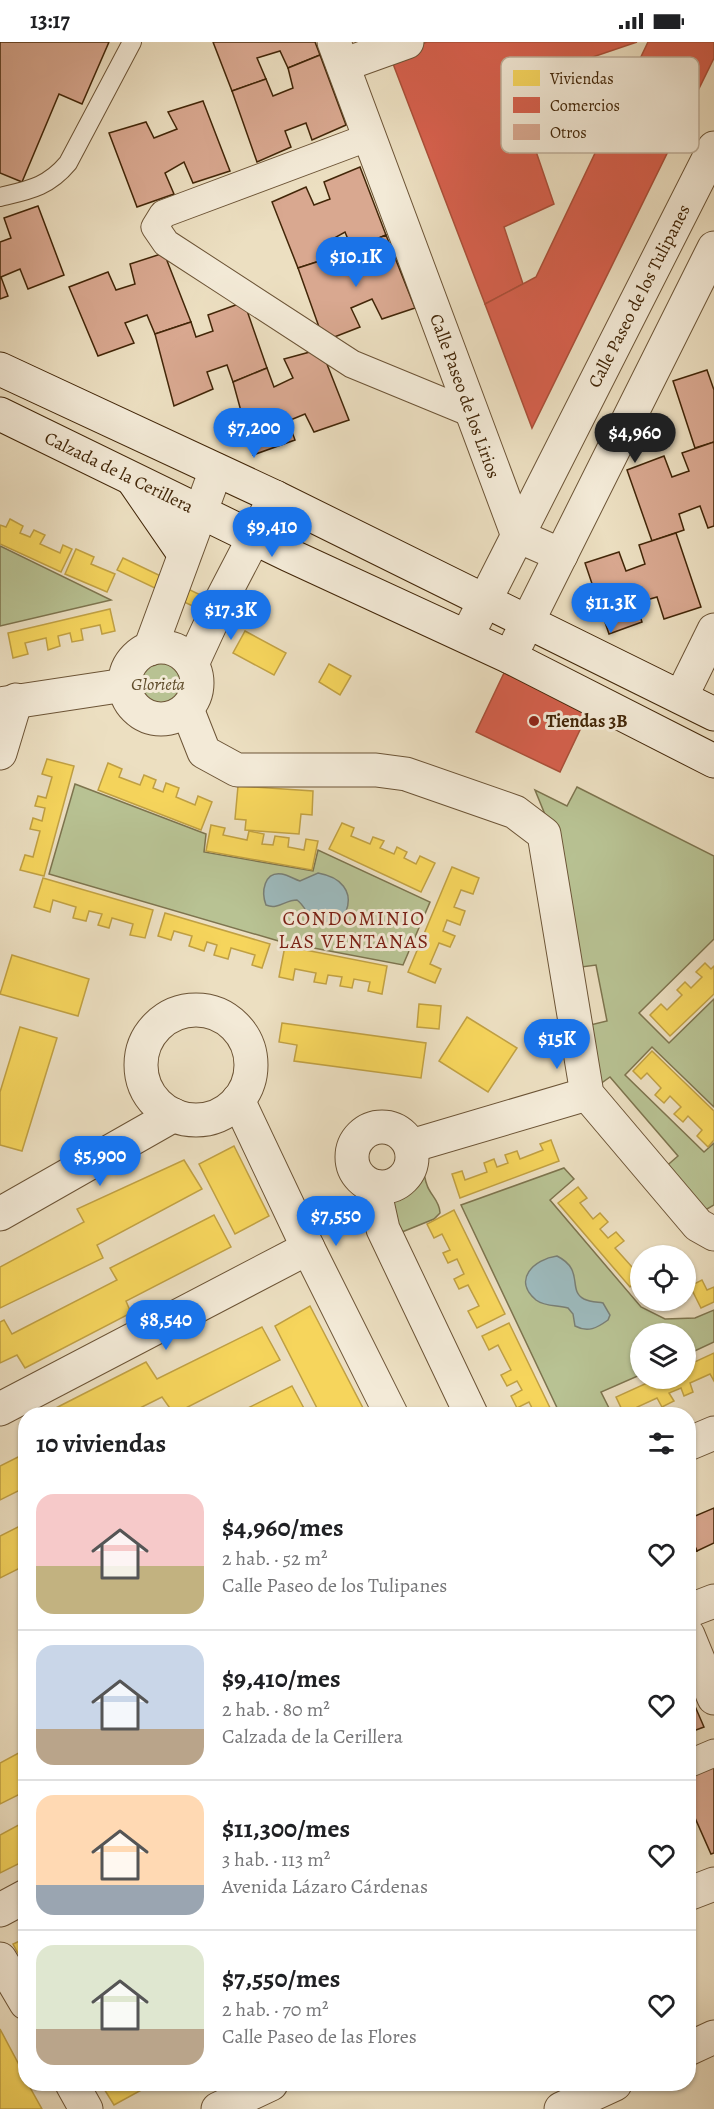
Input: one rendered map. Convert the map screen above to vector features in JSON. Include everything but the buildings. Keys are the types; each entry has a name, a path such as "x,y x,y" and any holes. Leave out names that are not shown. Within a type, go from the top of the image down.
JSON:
{"street":[{"path":"339,53 407,42"},
{"name":"Calle Paseo de los Lirios","path":"339,53 518,536"},
{"path":"369,136 163,214 155,227 166,243 352,364 471,413"},
{"name":"Calle Paseo de los Tulipanes","path":"467,636 714,148"},
{"path":"510,657 714,248"},
{"path":"0,369 275,497 714,714"},
{"name":"Calzada de la Cerillera","path":"0,414 200,512 467,636 714,761"},
{"path":"150,649 216,470"},
{"path":"132,479 184,554"},
{"path":"192,664 275,497"},
{"path":"518,536 561,555"},
{"path":"681,697 714,630"},
{"path":"165,647 181,652 192,664 197,675 197,687 194,699 187,709 177,716 154,719 133,707 125,685 126,674 131,663 139,654 150,649 165,647"},
{"path":"0,753 8,702 125,685"},
{"path":"187,709 204,752 237,770 376,770 406,774 516,812 544,834 587,1094 698,1225 714,1234"},
{"path":"189,1010 207,1011 225,1018 239,1030 249,1047 251,1065 248,1084 238,1100 225,1112 208,1119 191,1119 174,1115 159,1106 148,1092 142,1075 141,1058 147,1041 157,1026 171,1016 189,1010"},
{"path":"411,1146 587,1094"},
{"path":"238,1100 308,1248 388,1407"},
{"path":"0,1214 174,1115"},
{"path":"390,1127 399,1131 411,1146 413,1157 411,1167 398,1183 388,1187 378,1187 360,1179 355,1170 352,1151 362,1134 370,1129 390,1127"},
{"path":"378,1187 377,1202 383,1229 468,1407"},
{"path":"0,1409 308,1248"},
{"path":"696,1441 714,1433"},
{"path":"696,1608 714,1600"},
{"path":"696,1654 714,1698"},
{"path":"696,1761 714,1754"},
{"path":"696,1891 714,1884"},
{"path":"0,1910 18,1900"},
{"path":"0,1959 18,1989"},
{"path":"696,2045 714,2037"},
{"path":"76,2091 87,2109"},
{"path":"218,2109 256,2091"},
{"path":"561,2109 600,2091"}],"lane":[{"path":"0,197 40,187 57,177 68,163 132,42"}],"green space":[{"path":"0,546 111,600 0,626"},
{"name":"Glorieta","path":"159,658 169,660 177,666 183,674 185,684 183,694 177,702 169,708 159,710 149,708 141,702 135,694 133,684 135,674 141,666 149,660"},
{"path":"75,784 206,834 204,852 313,871 318,850 430,902 403,965 282,942 49,874"},
{"path":"577,787 714,856 714,939 639,1013 669,1043 714,999 714,1107 652,1047 625,1075 704,1152 714,1143 714,1205 702,1212 663,1169 678,1156 610,1077 596,1087 586,1026 607,1021 596,965 574,968 546,817 535,790 567,806"},
{"path":"564,1168 574,1179 550,1200 630,1294 630,1311 649,1311 665,1319 695,1318 714,1310 714,1342 696,1350 696,1323 630,1323 630,1379 601,1392 608,1407 557,1407 461,1205"},
{"path":"422,1170 428,1189 440,1213 434,1219 402,1232 385,1203"}],"water":[{"path":"318,873 334,878 343,886 348,896 348,906 344,915 337,922 329,925 315,922 297,900 278,906 266,905 264,889 271,876 282,874 300,881"},
{"path":"557,1256 571,1267 579,1295 586,1300 603,1303 610,1315 608,1320 592,1329 580,1328 575,1326 573,1314 568,1308 543,1304 529,1292 526,1278 529,1272 541,1261"}],"place":[{"name":"Tiendas 3B","path":"534,721"}],"district":[{"name":"CONDOMINIO LAS VENTANAS","path":"354,930"}]}
